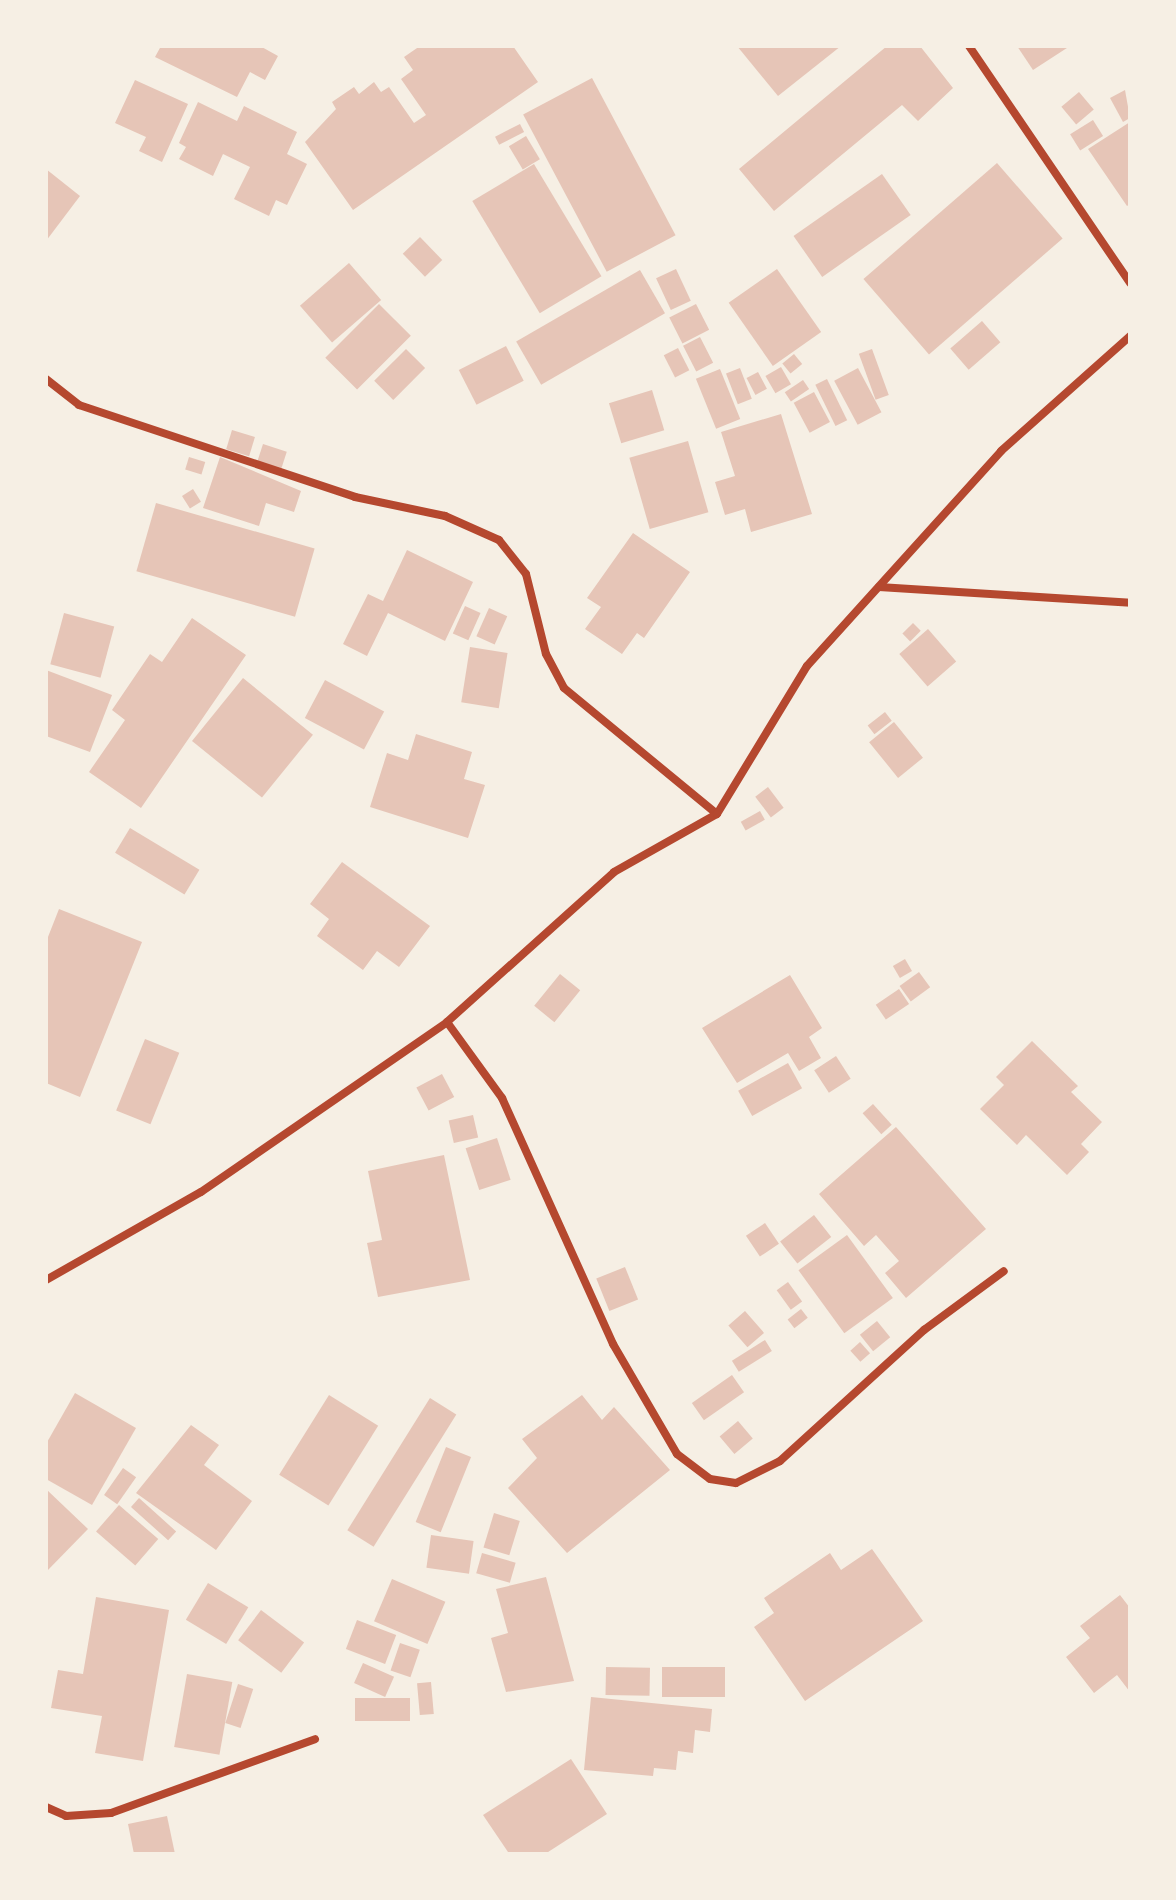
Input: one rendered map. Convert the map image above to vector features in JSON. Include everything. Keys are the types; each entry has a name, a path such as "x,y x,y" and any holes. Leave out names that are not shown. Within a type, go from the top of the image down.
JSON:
{"street":[{"path":"969,46 1130,283"},
{"path":"46,1280 201,1192 447,1022 614,872 717,814 807,666 1001,451 1130,336"},
{"path":"46,379 79,405 355,497 445,516 499,540 526,574 542,613 546,654 564,688 717,814"},
{"path":"879,587 1130,603"},
{"path":"447,1022 502,1098 613,1344 677,1454 710,1479 736,1483 780,1461 924,1330 1004,1271"},
{"path":"46,1807 66,1816 111,1813 315,1739"}],"building":[{"path":"161,46 260,46 278,56 265,80 250,72 237,97 155,57"},
{"path":"420,46 513,46 538,82 353,210 305,142 336,109 332,102 354,87 359,94 374,82 381,92 389,87 414,123 426,115 401,79 413,70 404,57"},
{"path":"737,46 841,46 778,96"},
{"path":"887,46 920,46 953,88 918,121 902,105 774,211 739,169"},
{"path":"1017,46 1070,46 1033,70"},
{"path":"592,78 676,235 607,272 523,115"},
{"path":"135,80 188,104 162,162 139,151 146,137 115,123"},
{"path":"1125,90 1130,118 1123,122 1110,98"},
{"path":"1079,92 1094,110 1076,124 1061,107"},
{"path":"198,102 237,121 244,106 297,132 287,154 307,164 287,205 276,200 269,216 234,199 250,167 223,154 213,176 179,159 186,147 179,143"},
{"path":"1093,120 1103,136 1080,150 1070,134"},
{"path":"1130,122 1130,204 1127,206 1088,149"},
{"path":"520,124 524,132 499,145 495,137"},
{"path":"526,136 540,159 523,169 509,146"},
{"path":"997,163 1063,238 929,355 863,279"},
{"path":"534,164 601,276 540,313 472,201"},
{"path":"46,169 80,196 46,241"},
{"path":"882,174 911,215 822,277 794,236"},
{"path":"420,237 442,260 425,277 403,254"},
{"path":"349,263 381,300 332,343 300,306"},
{"path":"676,269 691,301 671,310 656,278"},
{"path":"777,269 821,332 773,366 729,303"},
{"path":"640,270 665,313 541,385 516,342"},
{"path":"379,304 411,336 357,390 325,358"},
{"path":"696,304 709,330 682,343 669,318"},
{"path":"982,321 1000,342 969,370 950,349"},
{"path":"700,337 713,363 696,371 683,346"},
{"path":"506,346 524,381 476,405 459,370"},
{"path":"678,348 689,370 675,378 664,355"},
{"path":"406,349 425,368 393,400 374,381"},
{"path":"872,349 889,395 876,400 859,354"},
{"path":"794,354 802,364 791,374 782,363"},
{"path":"781,367 791,384 775,393 765,376"},
{"path":"740,368 752,399 738,404 726,373"},
{"path":"858,368 881,412 858,425 834,381"},
{"path":"720,369 740,419 716,429 696,379"},
{"path":"758,372 767,389 755,395 747,378"},
{"path":"827,379 847,420 835,426 815,385"},
{"path":"803,380 809,389 791,401 785,392"},
{"path":"652,390 664,430 621,443 609,403"},
{"path":"814,392 830,422 810,433 794,403"},
{"path":"781,414 812,514 751,532 745,509 725,515 715,482 735,476 721,432"},
{"path":"232,430 255,437 249,456 226,449"},
{"path":"688,441 708,512 650,529 629,458"},
{"path":"263,444 287,452 280,473 256,465"},
{"path":"189,457 205,462 201,474 185,469"},
{"path":"220,457 301,491 294,512 266,503 259,526 203,508"},
{"path":"193,489 201,502 190,509 182,496"},
{"path":"156,503 315,548 295,617 136,571"},
{"path":"633,533 690,572 644,638 637,633 622,654 585,629 601,607 587,598"},
{"path":"407,550 473,582 445,641 388,613 367,656 343,644 368,594 383,601"},
{"path":"465,606 481,613 468,640 453,633"},
{"path":"489,608 507,616 495,644 476,636"},
{"path":"64,613 114,626 101,678 50,664"},
{"path":"192,618 246,655 141,808 89,772 125,720 112,710 150,654 162,662"},
{"path":"913,623 921,631 910,641 902,634"},
{"path":"928,629 956,661 928,686 899,654"},
{"path":"470,647 508,653 499,708 461,702"},
{"path":"46,670 112,695 90,752 46,736"},
{"path":"243,678 313,735 262,798 192,741"},
{"path":"325,680 384,711 364,749 305,718"},
{"path":"885,712 892,721 874,734 868,726"},
{"path":"894,722 923,758 898,778 869,742"},
{"path":"416,734 472,752 464,779 485,785 468,838 370,807 387,753 408,760"},
{"path":"768,787 784,808 771,817 755,797"},
{"path":"760,811 765,820 746,830 741,822"},
{"path":"130,828 199,870 184,895 115,853"},
{"path":"342,862 430,926 399,967 377,951 363,970 317,936 329,919 310,904"},
{"path":"59,909 142,942 80,1097 46,1083 46,942"},
{"path":"905,959 912,971 900,978 893,966"},
{"path":"919,972 930,987 911,1001 900,986"},
{"path":"560,974 580,990 554,1022 534,1006"},
{"path":"790,975 822,1028 809,1037 821,1058 799,1071 788,1053 737,1083 702,1028"},
{"path":"899,989 909,1004 886,1020 876,1005"},
{"path":"145,1039 179,1053 150,1124 116,1110"},
{"path":"1032,1041 1078,1086 1071,1092 1102,1122 1081,1144 1089,1152 1067,1175 1026,1135 1017,1145 980,1109 1004,1085 996,1077"},
{"path":"836,1056 851,1079 829,1093 814,1070"},
{"path":"788,1063 802,1088 752,1116 738,1091"},
{"path":"442,1074 454,1097 429,1111 416,1088"},
{"path":"873,1104 892,1125 881,1134 863,1113"},
{"path":"473,1115 478,1137 454,1143 449,1121"},
{"path":"896,1127 986,1229 906,1298 885,1273 899,1261 876,1235 864,1246 819,1194"},
{"path":"497,1138 511,1180 479,1190 466,1148"},
{"path":"444,1155 470,1280 378,1297 367,1243 382,1240 368,1171"},
{"path":"814,1215 831,1237 797,1264 780,1241"},
{"path":"765,1223 779,1244 760,1257 746,1236"},
{"path":"847,1235 893,1298 844,1333 798,1270"},
{"path":"625,1267 638,1299 609,1311 596,1279"},
{"path":"788,1282 802,1301 791,1310 777,1290"},
{"path":"801,1309 808,1318 794,1328 788,1319"},
{"path":"745,1311 764,1333 747,1347 728,1325"},
{"path":"877,1321 890,1337 873,1351 860,1335"},
{"path":"765,1340 772,1351 739,1372 732,1361"},
{"path":"860,1342 870,1353 860,1362 850,1351"},
{"path":"732,1375 744,1392 704,1420 692,1403"},
{"path":"75,1393 136,1428 92,1505 46,1479 46,1444"},
{"path":"329,1395 378,1426 328,1505 279,1475"},
{"path":"582,1395 602,1420 614,1407 670,1470 567,1553 508,1488 537,1458 522,1439"},
{"path":"430,1398 456,1414 374,1547 347,1530"},
{"path":"738,1421 753,1439 734,1454 720,1436"},
{"path":"191,1425 219,1445 204,1465 252,1501 216,1550 136,1493"},
{"path":"446,1447 471,1457 441,1532 416,1522"},
{"path":"123,1468 136,1477 117,1504 104,1495"},
{"path":"46,1489 88,1529 46,1572"},
{"path":"139,1498 176,1531 168,1540 131,1507"},
{"path":"119,1505 158,1539 135,1566 96,1531"},
{"path":"494,1513 520,1521 509,1555 483,1547"},
{"path":"431,1535 474,1541 469,1574 426,1568"},
{"path":"872,1549 923,1621 805,1701 754,1627 774,1613 764,1598 830,1553 841,1570"},
{"path":"482,1553 516,1563 510,1583 476,1573"},
{"path":"546,1577 574,1681 506,1692 491,1638 508,1633 496,1589"},
{"path":"392,1579 445,1602 427,1644 374,1621"},
{"path":"208,1583 248,1607 226,1644 186,1620"},
{"path":"1120,1595 1130,1608 1130,1692 1117,1675 1094,1693 1066,1657 1090,1638 1080,1626"},
{"path":"96,1597 169,1610 143,1761 95,1753 102,1716 51,1708 58,1670 83,1674"},
{"path":"261,1610 304,1642 281,1673 238,1640"},
{"path":"357,1620 396,1635 385,1664 346,1649"},
{"path":"400,1643 420,1650 410,1677 391,1670"},
{"path":"363,1663 394,1677 385,1697 354,1683"},
{"path":"606,1667 650,1668 650,1696 606,1695"},
{"path":"662,1667 725,1667 725,1697 662,1697"},
{"path":"187,1674 232,1682 219,1755 174,1747"},
{"path":"431,1682 434,1714 420,1715 417,1683"},
{"path":"238,1684 253,1689 241,1728 225,1723"},
{"path":"591,1697 712,1709 710,1732 695,1730 693,1753 678,1751 676,1770 654,1768 653,1776 584,1770"},
{"path":"355,1698 410,1698 410,1721 355,1721"},
{"path":"571,1759 607,1814 545,1854 508,1852 483,1815"},
{"path":"167,1816 175,1854 134,1854 128,1824"}]}
